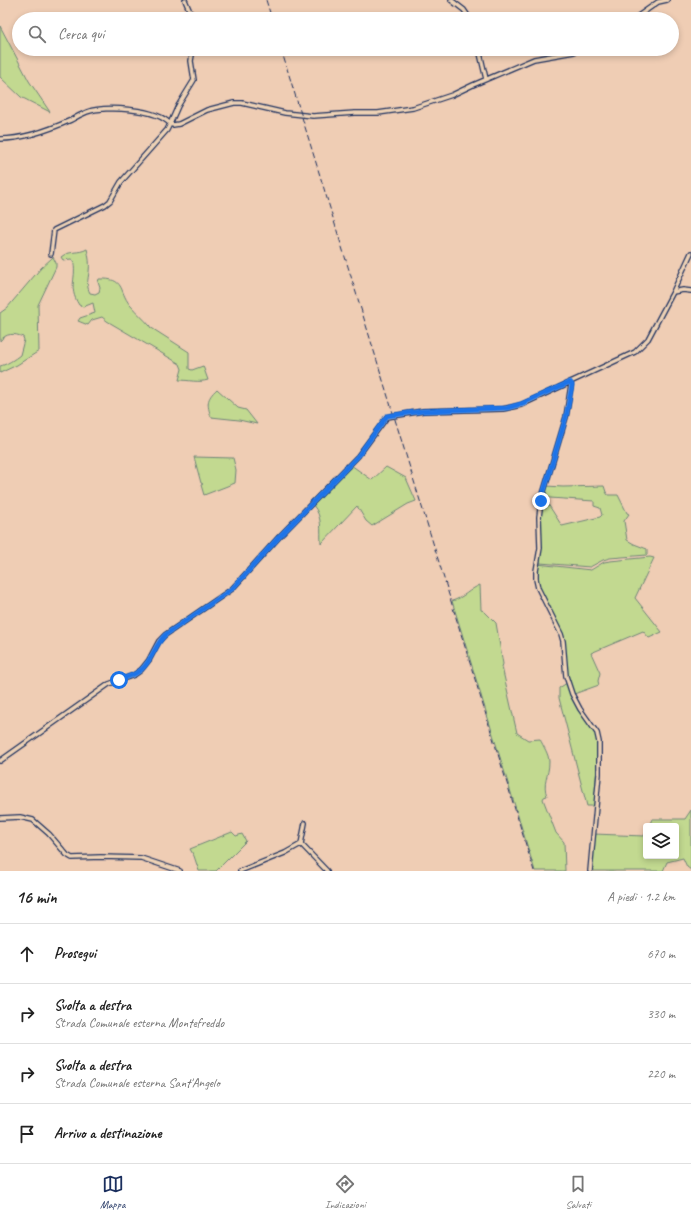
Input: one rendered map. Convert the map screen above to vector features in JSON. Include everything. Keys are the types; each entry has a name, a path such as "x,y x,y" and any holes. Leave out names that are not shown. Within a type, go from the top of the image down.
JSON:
{"street":[{"path":"185,0 190,12"},
{"path":"451,0 465,12"},
{"path":"644,12 658,2 667,0"},
{"path":"51,254 54,230 105,206 110,201 121,182 167,130 178,106 194,80 191,61 192,56"},
{"path":"481,56 486,79"},
{"path":"0,139 23,137 70,120 87,112 101,109 119,109 151,114 164,119 173,125 179,124 208,110 234,103 242,103 285,113 313,116 387,112 413,108 452,96 486,79 534,59 549,56"},
{"path":"0,761 109,684 141,670 149,660 159,641 165,635 232,589 279,537 358,456 383,420 388,416 423,411 507,408 521,404 629,355 640,349 652,332 691,253"},
{"path":"673,292 684,290 691,291"},
{"path":"570,382 572,385 566,417 541,501 539,517 540,548 536,578 539,591 561,634 566,676 572,694 580,709 595,729 598,738 598,774 590,871"},
{"path":"0,818 20,817 33,820 49,834 67,855 72,858 141,858 180,871"},
{"path":"240,871 284,853 300,844 305,823"},
{"path":"300,844 327,871"}],"green space":[{"path":"0,26 12,49 12,56 16,56 29,81 50,112 21,97 0,77"},
{"path":"87,249 89,258 88,285 90,293 95,294 99,292 99,279 108,279 118,283 126,300 150,327 189,352 189,369 192,370 203,366 208,380 179,380 182,369 180,364 102,317 92,320 88,325 78,321 80,318 95,313 93,303 83,307 79,305 73,287 73,260 63,260 61,257"},
{"path":"53,257 56,267 38,305 39,351 17,365 0,373 0,366 8,363 20,355 24,340 23,337 10,334 2,338 0,341 0,313 7,308 41,268"},
{"path":"217,389 238,408 246,410 257,424 239,420 211,417 208,402"},
{"path":"194,457 233,458 236,470 235,483 204,495 201,485 203,484 201,483"},
{"path":"351,465 372,480 386,467 406,478 416,501 408,504 372,526 366,521 357,506 321,544 320,519 313,505"},
{"path":"546,486 604,486 608,495 618,495 627,513 629,514 624,521 627,540 647,549 647,555 610,558 590,567 540,563 540,518 543,501 546,501 562,526 600,517 602,515 600,508 594,506 594,501 550,498 544,494"},
{"path":"650,557 654,558 635,598 662,632 649,638 643,631 591,653 600,673 598,681 599,685 574,694 566,670 564,638 536,582 537,564 591,570 604,562"},
{"path":"480,585 481,610 484,611 496,623 503,664 502,667 517,733 528,740 540,739 548,756 549,767 545,783 547,796 543,799 556,833 564,842 565,871 535,871 452,601 460,598"},
{"path":"567,683 598,737 594,806 587,806 559,698 559,688"},
{"path":"691,810 691,870 687,867 683,858 679,859 679,823 650,823 652,819 685,819"},
{"path":"232,832 236,836 242,834 246,841 216,871 199,871 190,849"},
{"path":"594,834 643,836 643,859 679,859 667,862 663,871 592,871"}],"railway":[{"path":"266,0 270,12"},
{"path":"283,56 534,871"}],"route":[{"path":"119,680 141,670 149,660 154,648 165,635 232,589 279,537 358,456 387,416 423,411 489,410 513,407 570,382 572,385 566,417 541,501"}]}
